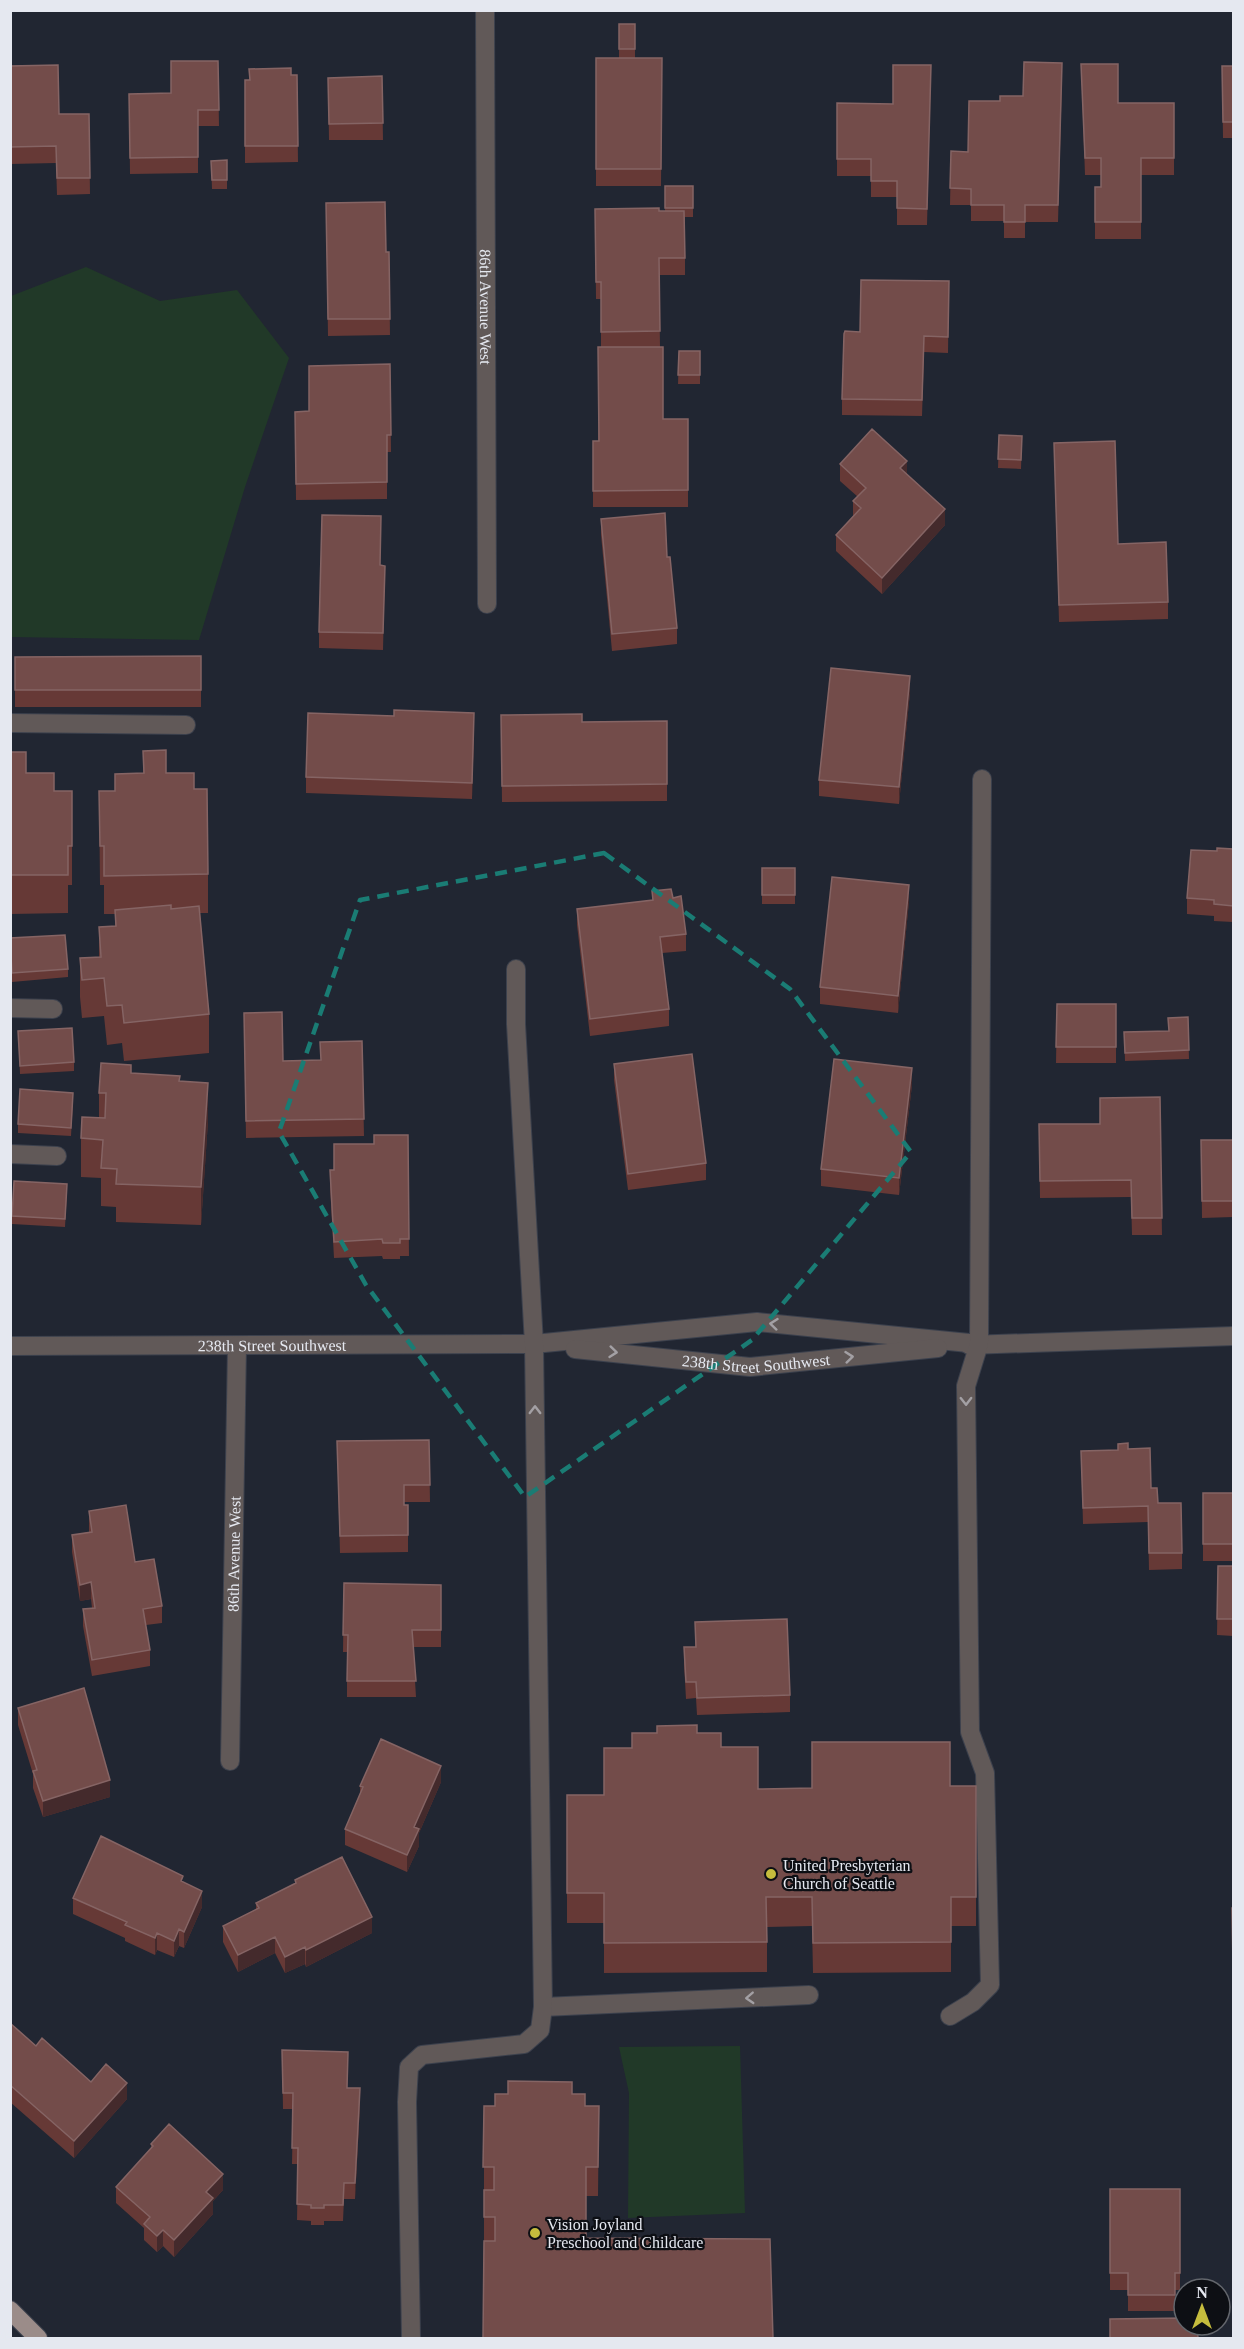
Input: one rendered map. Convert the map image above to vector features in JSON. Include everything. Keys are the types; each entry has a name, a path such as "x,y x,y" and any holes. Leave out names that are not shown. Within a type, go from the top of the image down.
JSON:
{"main road":[{"path":"10,2310 38,2338"}],"street":[{"name":"86th Avenue West","path":"485,10 487,604"},
{"path":"10,723 186,724"},
{"path":"951,2016 973,2002 990,1985 985,1773 970,1732 966,1386 979,1344 982,779"},
{"path":"411,2338 407,2102 410,2067 422,2055 524,2044 540,2030 543,2007 534,1344 516,1024 516,969"},
{"path":"10,1008 54,1009"},
{"path":"10,1154 57,1156"},
{"name":"238th Street Southwest","path":"10,1346 534,1344 757,1322 979,1344"},
{"name":"238th Street Southwest","path":"534,1344 750,1367 979,1344 1233,1336"},
{"name":"86th Avenue West","path":"230,1761 237,1346"},
{"path":"543,2007 809,1995"}],"highlighted area":[{"path":"604,853 790,989 911,1152 752,1340 525,1497 366,1285 279,1132 360,900"}],"green space":[{"path":"86,267 160,301 237,290 289,358 245,487 199,640 11,637 11,296"},
{"path":"740,2046 745,2213 628,2218 629,2093 619,2047"}],"building":[{"path":"619,24 635,24 635,49 619,49"},
{"path":"596,58 662,58 661,169 596,169"},
{"path":"171,61 218,61 219,110 198,110 198,157 130,158 129,94 171,93"},
{"path":"1024,62 1062,63 1058,205 1025,205 1025,222 1004,222 1004,205 971,205 971,189 950,188 951,151 968,152 969,101 1000,101 1000,96 1023,96"},
{"path":"1081,64 1118,64 1118,103 1174,103 1174,158 1141,158 1141,222 1095,222 1095,187 1101,187 1101,158 1085,158"},
{"path":"58,65 59,114 89,114 90,178 57,178 56,146 10,147 10,66"},
{"path":"893,65 931,65 927,209 897,208 897,181 871,181 871,159 837,159 837,103 893,104"},
{"path":"1222,66 1233,66 1233,122 1223,122"},
{"path":"291,68 291,75 297,75 298,146 245,146 245,80 250,80 249,69"},
{"path":"382,76 383,123 329,124 328,78"},
{"path":"227,160 227,180 212,180 211,161"},
{"path":"665,186 693,186 693,208 665,208"},
{"path":"385,202 386,252 389,252 390,319 328,319 326,203"},
{"path":"659,208 659,211 684,211 685,258 659,258 660,331 601,332 601,282 596,282 595,209"},
{"path":"861,280 949,281 948,337 924,336 922,400 842,399 844,334 845,331 860,332"},
{"path":"598,347 663,347 663,419 688,419 688,490 593,491 593,441 599,441"},
{"path":"679,351 700,351 700,375 678,375"},
{"path":"390,364 391,435 387,435 387,482 296,484 295,412 309,411 309,366"},
{"path":"872,429 907,461 900,468 945,509 882,578 836,535 861,508 853,501 866,488 840,464"},
{"path":"999,435 1022,436 1021,460 998,459"},
{"path":"1115,441 1118,544 1166,542 1168,602 1059,605 1054,443"},
{"path":"665,513 667,557 670,557 677,628 612,634 601,519"},
{"path":"322,515 381,516 380,565 385,566 383,633 319,632"},
{"path":"201,656 201,690 15,690 15,657"},
{"path":"831,668 910,676 899,787 819,780"},
{"path":"394,710 474,713 472,783 306,777 308,713 394,716"},
{"path":"582,714 582,722 667,721 667,784 502,786 501,715"},
{"path":"166,750 166,773 194,773 194,789 207,789 208,874 104,876 104,846 100,846 99,791 115,791 115,774 144,773 143,751"},
{"path":"10,752 26,752 26,773 54,773 54,791 72,791 72,846 68,846 68,875 10,875"},
{"path":"1217,848 1233,849 1233,906 1214,904 1214,900 1187,898 1191,850 1217,851"},
{"path":"762,868 795,868 795,895 762,895"},
{"path":"832,877 909,885 898,996 820,987"},
{"path":"671,889 673,898 681,896 686,934 660,937 669,1009 590,1019 577,909 653,900 652,891"},
{"path":"171,905 171,909 199,906 209,1014 124,1023 122,1005 107,1006 104,978 82,980 80,958 101,957 99,927 116,926 115,910"},
{"path":"65,935 68,969 12,973 10,938"},
{"path":"1057,1004 1116,1004 1116,1047 1056,1047"},
{"path":"282,1012 283,1061 321,1060 320,1042 362,1041 364,1119 246,1121 244,1013"},
{"path":"1188,1017 1189,1050 1125,1053 1124,1032 1169,1031 1168,1018"},
{"path":"72,1028 74,1062 20,1066 18,1031"},
{"path":"692,1054 706,1163 628,1174 614,1064"},
{"path":"834,1059 912,1068 899,1178 821,1169"},
{"path":"101,1063 131,1065 131,1073 180,1076 179,1081 208,1083 201,1187 116,1184 117,1169 101,1168 103,1140 81,1138 82,1117 105,1118 106,1093 99,1093"},
{"path":"20,1089 73,1093 71,1128 18,1124"},
{"path":"1160,1097 1162,1218 1132,1218 1131,1180 1040,1181 1039,1124 1100,1124 1100,1098"},
{"path":"374,1135 408,1135 409,1239 400,1239 400,1243 383,1243 382,1239 334,1242 330,1170 334,1170 334,1144 374,1144"},
{"path":"1201,1140 1233,1140 1233,1201 1202,1201"},
{"path":"14,1181 67,1184 65,1219 12,1216"},
{"path":"429,1440 430,1485 404,1485 404,1505 408,1505 408,1535 340,1536 337,1441"},
{"path":"1128,1443 1128,1449 1150,1448 1151,1488 1157,1488 1158,1503 1181,1503 1182,1553 1149,1553 1148,1506 1083,1508 1081,1451 1118,1450 1118,1444"},
{"path":"1203,1493 1233,1493 1233,1544 1203,1544"},
{"path":"126,1505 135,1562 154,1559 162,1606 143,1609 150,1650 92,1660 83,1609 95,1608 91,1582 80,1585 72,1535 92,1532 89,1511"},
{"path":"1218,1566 1233,1566 1233,1619 1217,1619"},
{"path":"344,1583 441,1585 441,1630 412,1630 416,1681 347,1681 348,1635 343,1635"},
{"path":"787,1619 790,1695 697,1698 696,1682 686,1682 684,1647 696,1647 695,1622"},
{"path":"84,1688 110,1780 43,1801 33,1771 37,1770 18,1708"},
{"name":"United Presbyterian Church of Seattle","path":"697,1725 697,1733 721,1733 721,1747 758,1747 758,1789 812,1788 812,1742 950,1742 950,1786 976,1786 976,1897 951,1897 951,1942 813,1943 812,1897 766,1897 767,1942 604,1943 604,1893 567,1893 567,1795 604,1795 604,1748 632,1748 632,1733 657,1733 657,1726"},
{"path":"381,1739 441,1766 414,1827 419,1829 407,1855 345,1829 363,1787 360,1786"},
{"path":"101,1836 183,1876 181,1881 202,1891 184,1932 179,1929 174,1941 157,1933 155,1938 125,1925 127,1922 73,1898"},
{"path":"342,1857 372,1917 306,1950 305,1947 285,1957 275,1937 238,1955 223,1926 259,1908 256,1903 296,1883 295,1880"},
{"path":"1232,1908 1233,1908 1233,1967"},
{"path":"10,2023 36,2046 42,2038 91,2082 106,2064 127,2083 74,2141 10,2085"},
{"path":"282,2050 348,2052 347,2088 360,2088 355,2183 344,2183 343,2205 311,2208 311,2205 297,2204 298,2148 292,2148 293,2093 283,2093"},
{"name":"Vision Joyland Preschool and Childcare","path":"508,2081 572,2082 572,2094 585,2094 585,2106 599,2106 598,2167 586,2167 586,2238 770,2239 773,2338 483,2338 484,2241 495,2241 495,2217 484,2217 484,2190 494,2190 494,2167 483,2167 484,2106 495,2106 495,2094 508,2094"},
{"path":"169,2124 223,2174 206,2192 213,2198 174,2240 163,2230 157,2236 144,2224 150,2217 116,2187 153,2146 151,2144"},
{"path":"1110,2189 1180,2189 1180,2273 1175,2273 1175,2277 1172,2277 1172,2295 1128,2295 1128,2273 1110,2273"},
{"path":"1172,2318 1172,2337 1198,2338 1110,2338 1110,2319"}],"place":[{"name":"United Presbyterian Church of Seattle","path":"771,1874"},
{"name":"Vision Joyland Preschool and Childcare","path":"535,2233"}]}
